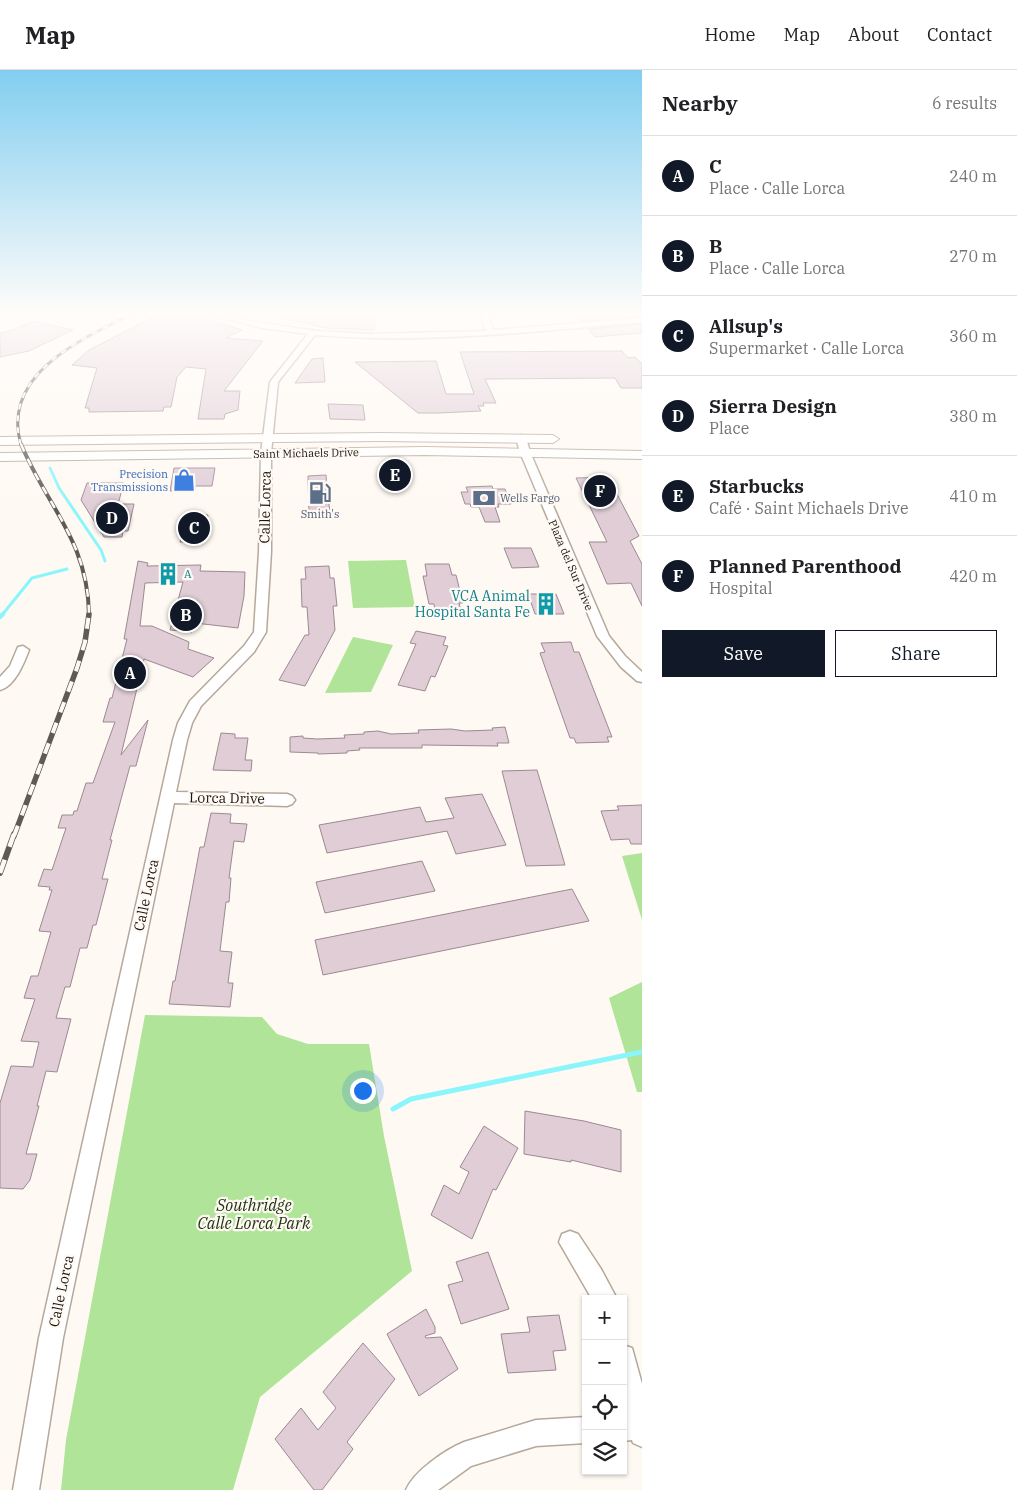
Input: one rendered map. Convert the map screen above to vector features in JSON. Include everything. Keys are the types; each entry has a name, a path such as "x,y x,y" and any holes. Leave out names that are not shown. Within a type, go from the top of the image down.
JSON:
{"main road":[{"name":"Saint Michaels Drive","path":"0,456 521,438 569,440"},
{"name":"Saint Michaels Drive","path":"0,441 642,455"}],"street":[{"name":"Calle Lorca","path":"26,1490 51,1338 180,740 188,716 204,693 249,648 260,632 265,552 267,446 274,382 276,379"},
{"name":"Plaza del Sur Drive","path":"521,438 525,452 603,636 611,650 642,678"},
{"path":"0,686 16,667 23,650"},
{"name":"Lorca Drive","path":"168,797 287,800"},
{"path":"570,1242 593,1276 603,1295"},
{"path":"627,1381 635,1429"},
{"path":"420,1490 424,1484 464,1455 536,1433 582,1430"}],"green space":[{"path":"406,560 415,607 353,608 348,561"},
{"path":"353,637 393,645 371,692 325,693"},
{"path":"642,853 642,920 622,856"},
{"path":"642,982 642,1092 637,1092 609,998"},
{"name":"Southridge Calle Lorca Park","path":"145,1015 262,1017 277,1034 308,1044 369,1044 384,1136 412,1271 260,1397 233,1490 61,1490 66,1440"}],"building":[{"path":"94,379 177,379 171,407 164,407 163,411 89,412 89,408 85,408"},
{"path":"204,379 233,379 224,391 240,391 238,410 225,414 224,419 198,419"},
{"path":"298,379 325,379 325,382 295,383"},
{"path":"376,379 442,379 446,394 474,394 469,379 485,379 496,403 483,403 484,406 478,406 481,411 418,413"},
{"path":"616,379 642,379 642,388 621,388"},
{"path":"328,404 363,405 365,420 330,419"},
{"path":"386,467 402,467 404,483 387,483"},
{"name":"Precision Transmissions","path":"174,468 215,468 212,486 195,486 195,490 170,491"},
{"path":"326,475 330,514 309,514 308,476"},
{"path":"608,477 639,536 630,541 642,564 642,606 631,583 607,584 589,542 607,542 576,478"},
{"path":"87,483 124,483 118,504 134,504 128,531 123,531 122,537 104,537 81,500"},
{"name":"Wells Fargo","path":"492,486 493,489 505,489 511,504 498,504 499,507 495,507 500,522 485,522 479,507 471,507 470,504 465,504 461,492 468,492 466,487"},
{"path":"186,515 208,515 203,542 180,542"},
{"path":"504,548 531,548 539,567 512,568"},
{"path":"138,561 148,563 147,566 201,565 200,571 245,572 244,596 238,628 195,623 192,632 170,630 183,582 145,583 140,626 152,626 189,642 188,649 214,658 193,677 144,659 121,755 148,720 136,766 130,766 110,840 112,840 102,879 108,879 96,925 93,925 87,948 80,948 70,987 65,987 56,1018 71,1019 57,1072 46,1071 37,1106 39,1106 26,1154 37,1154 30,1180 23,1189 0,1188 0,1103 11,1066 33,1067 39,1042 21,1041 35,999 24,998 31,976 38,976 51,932 39,931 52,890 49,890 50,887 38,886 44,869 52,870 66,828 58,828 62,815 73,815 74,811 77,811 86,783 93,783 115,722 103,722 110,698 112,698 127,639 124,639"},
{"path":"425,564 449,564 452,575 456,575 463,603 459,603 461,611 435,611 434,604 429,604 423,576 427,576"},
{"path":"329,566 330,578 334,578 337,606 333,606 335,630 305,686 279,680 305,635 309,635 307,607 302,607 301,579 306,579 305,567"},
{"name":"VCA Animal Hospital Santa Fe","path":"528,594 556,594 564,614 535,614"},
{"path":"416,631 446,637 443,645 448,646 435,677 431,676 425,691 398,685 416,644 410,643"},
{"path":"571,642 574,652 579,652 612,737 607,737 609,742 576,743 574,738 570,738 540,653 545,652 541,643"},
{"path":"505,727 509,743 497,743 498,746 422,745 422,748 359,748 360,750 347,751 347,753 318,754 290,752 290,737 303,736 303,738 317,739 345,738 344,735 378,731 391,734 419,733 418,730 451,729 465,731 493,730 492,728"},
{"path":"221,733 235,734 235,738 248,738 245,760 252,760 251,771 213,770"},
{"path":"537,770 565,865 526,866 502,771"},
{"path":"482,794 506,845 456,854 447,831 327,853 319,825 420,807 426,822 454,818 445,798"},
{"path":"642,805 642,844 631,844 629,839 611,840 601,811 619,810 617,806"},
{"path":"211,813 231,814 230,823 247,824 244,842 234,841 229,878 231,878 229,902 226,902 220,951 232,952 228,983 233,983 230,1007 169,1004 200,847 204,847"},
{"path":"422,861 435,891 325,913 316,882"},
{"path":"572,889 589,921 323,975 315,940"},
{"path":"525,1111 584,1121 621,1130 621,1172 571,1160 571,1162 524,1154"},
{"path":"484,1126 518,1148 496,1190 493,1189 472,1239 431,1215 444,1185 459,1194 469,1172 460,1167"},
{"path":"488,1252 509,1309 461,1324 448,1285 463,1281 456,1262"},
{"path":"426,1309 435,1327 435,1333 425,1336 426,1338 441,1337 458,1369 419,1396 387,1334"},
{"path":"559,1315 566,1350 553,1351 556,1370 508,1373 501,1334 530,1332 527,1317"},
{"path":"363,1343 395,1379 347,1442 353,1449 322,1490 314,1490 275,1439 301,1408 318,1430 336,1408 323,1392"}],"waterway":[{"path":"50,468 59,488 101,550 105,561"},
{"path":"2,615 32,578 67,569"},
{"path":"393,1109 411,1099 642,1052"}],"railway":[{"path":"21,445 18,420 23,398 33,379"},
{"path":"21,444 74,545 82,566 87,589 89,614"},
{"path":"14,836 77,668 85,642 89,614"},
{"path":"0,873 14,834"}],"place":[{"name":"Starbucks","path":"395,475"},
{"name":"Precision Transmissions","path":"184,480"},
{"name":"Planned Parenthood","path":"600,491"},
{"name":"Smith's","path":"320,493"},
{"name":"Wells Fargo","path":"484,498"},
{"name":"Sierra Design","path":"112,518"},
{"name":"Allsup's","path":"194,528"},
{"name":"A","path":"168,574"},
{"name":"VCA Animal Hospital Santa Fe","path":"546,604"},
{"name":"B","path":"186,615"},
{"name":"C","path":"130,673"}]}
